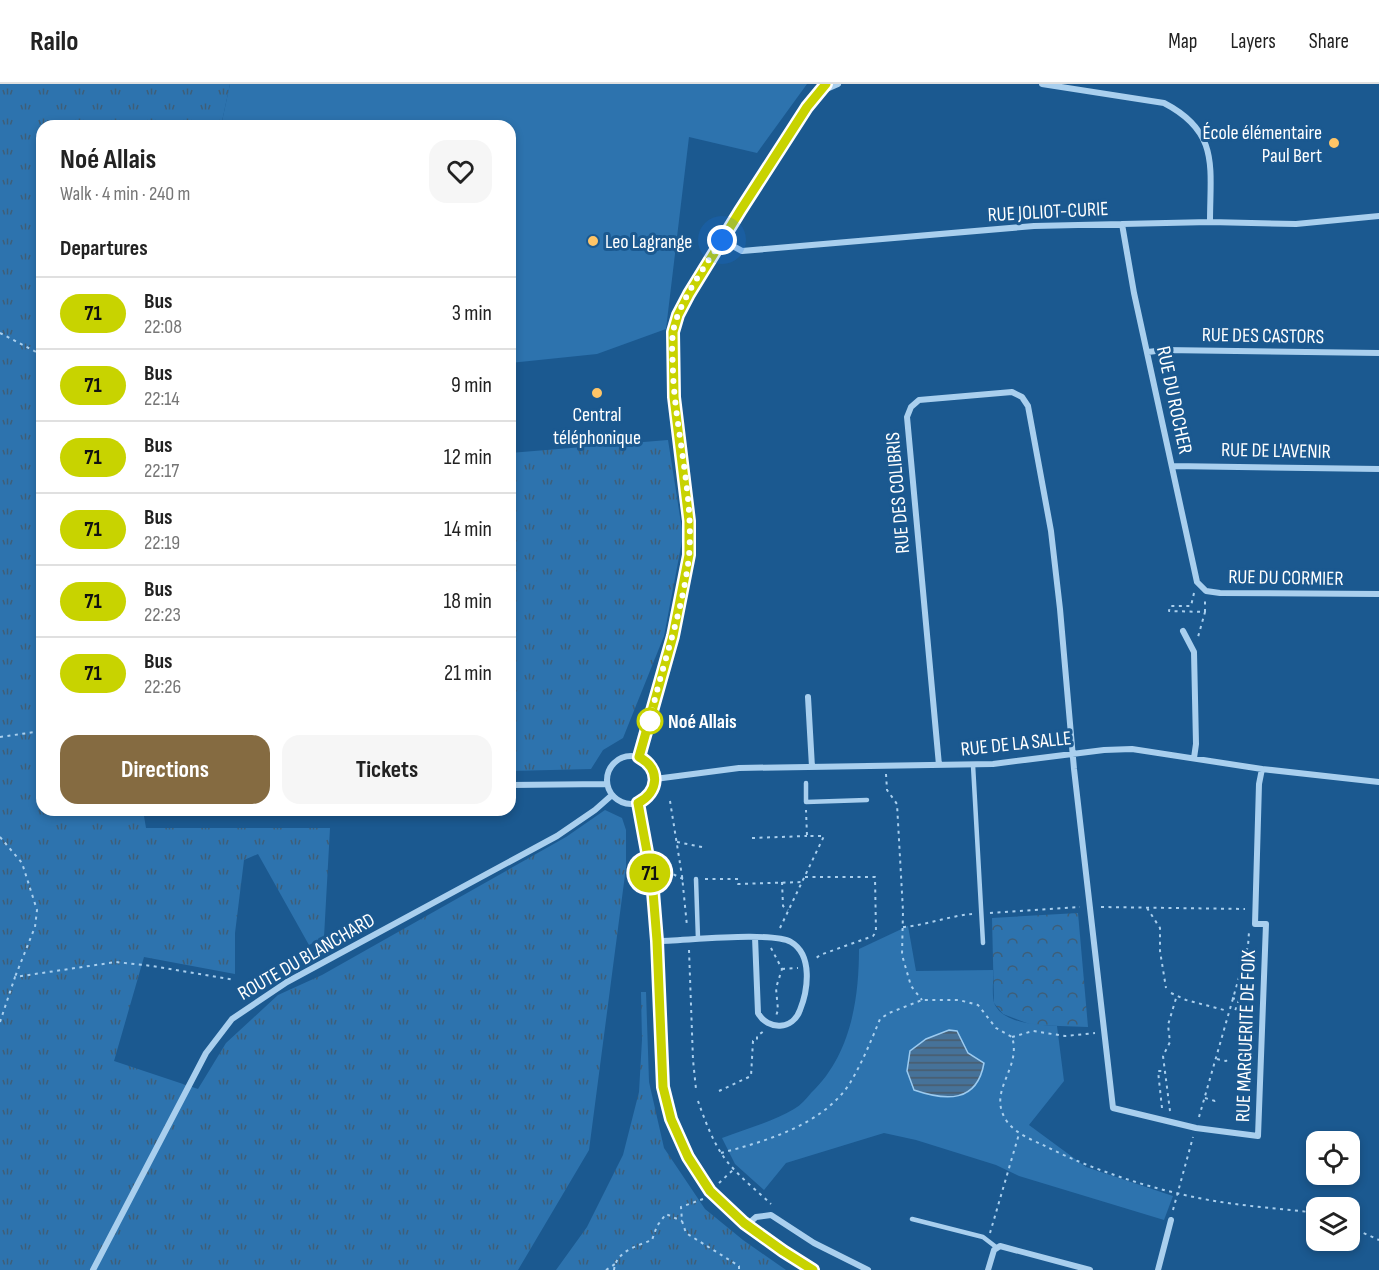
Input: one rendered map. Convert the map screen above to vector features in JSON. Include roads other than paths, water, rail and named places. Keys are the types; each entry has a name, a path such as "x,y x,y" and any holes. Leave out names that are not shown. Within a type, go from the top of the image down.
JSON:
{"street":[{"path":"639,757 673,636 689,555 689,521 674,397 673,332 678,315 689,294 722,240 807,107 826,84"},
{"path":"819,92 838,84"},
{"path":"1042,84 1164,103 1182,112 1196,125 1210,155 1210,222"},
{"name":"RUE JOLIOT-CURIE","path":"722,240 742,251 1034,226 1210,222 1296,224 1379,216"},
{"name":"RUE DU ROCHER","path":"1122,224 1134,293 1197,582"},
{"name":"RUE DES CASTORS","path":"1148,352 1164,350 1379,354"},
{"name":"RUE DES COLIBRIS","path":"939,765 907,417 911,407 919,400 1012,392 1022,397 1028,406 1051,531 1072,754"},
{"name":"RUE DE L'AVENIR","path":"1172,466 1379,469"},
{"name":"RUE DU CORMIER","path":"1197,582 1206,591 1220,593 1379,594"},
{"path":"1183,632 1194,652 1196,744 1194,758"},
{"path":"808,697 812,767"},
{"name":"RUE DE LA SALLE","path":"655,779 740,768 973,765 1132,750 1262,769 1379,782"},
{"name":"RUE MARGUERITE DE FOIX","path":"1072,754 1113,1108 1196,1128 1258,1136 1266,924 1255,924 1259,784 1262,769"},
{"path":"631,756 639,757 650,766 655,779 650,794 638,803 624,803 612,795 607,784 610,768 615,761 631,756"},
{"path":"516,785 607,784"},
{"name":"ROUTE DU BLANCHARD","path":"93,1270 206,1053 232,1019 287,982 557,836 595,810 612,795"},
{"path":"638,803 652,879 663,1087 681,1146 704,1184 720,1201 747,1225 813,1270"},
{"path":"657,941 698,939 754,937 765,937 791,942 800,951 806,967 806,984 800,1012 794,1021 773,1026 762,1021 756,1007 754,937"},
{"path":"747,1225 756,1217 771,1215 814,1243 868,1270"},
{"path":"1158,1270 1171,1220"},
{"path":"988,1270 994,1250 1000,1246 1090,1270"}],"lane":[{"path":"973,765 983,943"},
{"path":"806,783 806,802 867,800"},
{"path":"696,879 698,939"},
{"path":"912,1219 983,1237 996,1247"}],"place":[{"name":"École élémentaire Paul Bert","path":"1334,143"},
{"name":"Leo Lagrange","path":"593,241"},
{"name":"Central téléphonique","path":"597,393"},
{"name":"Noé Allais","path":"650,721"}]}
